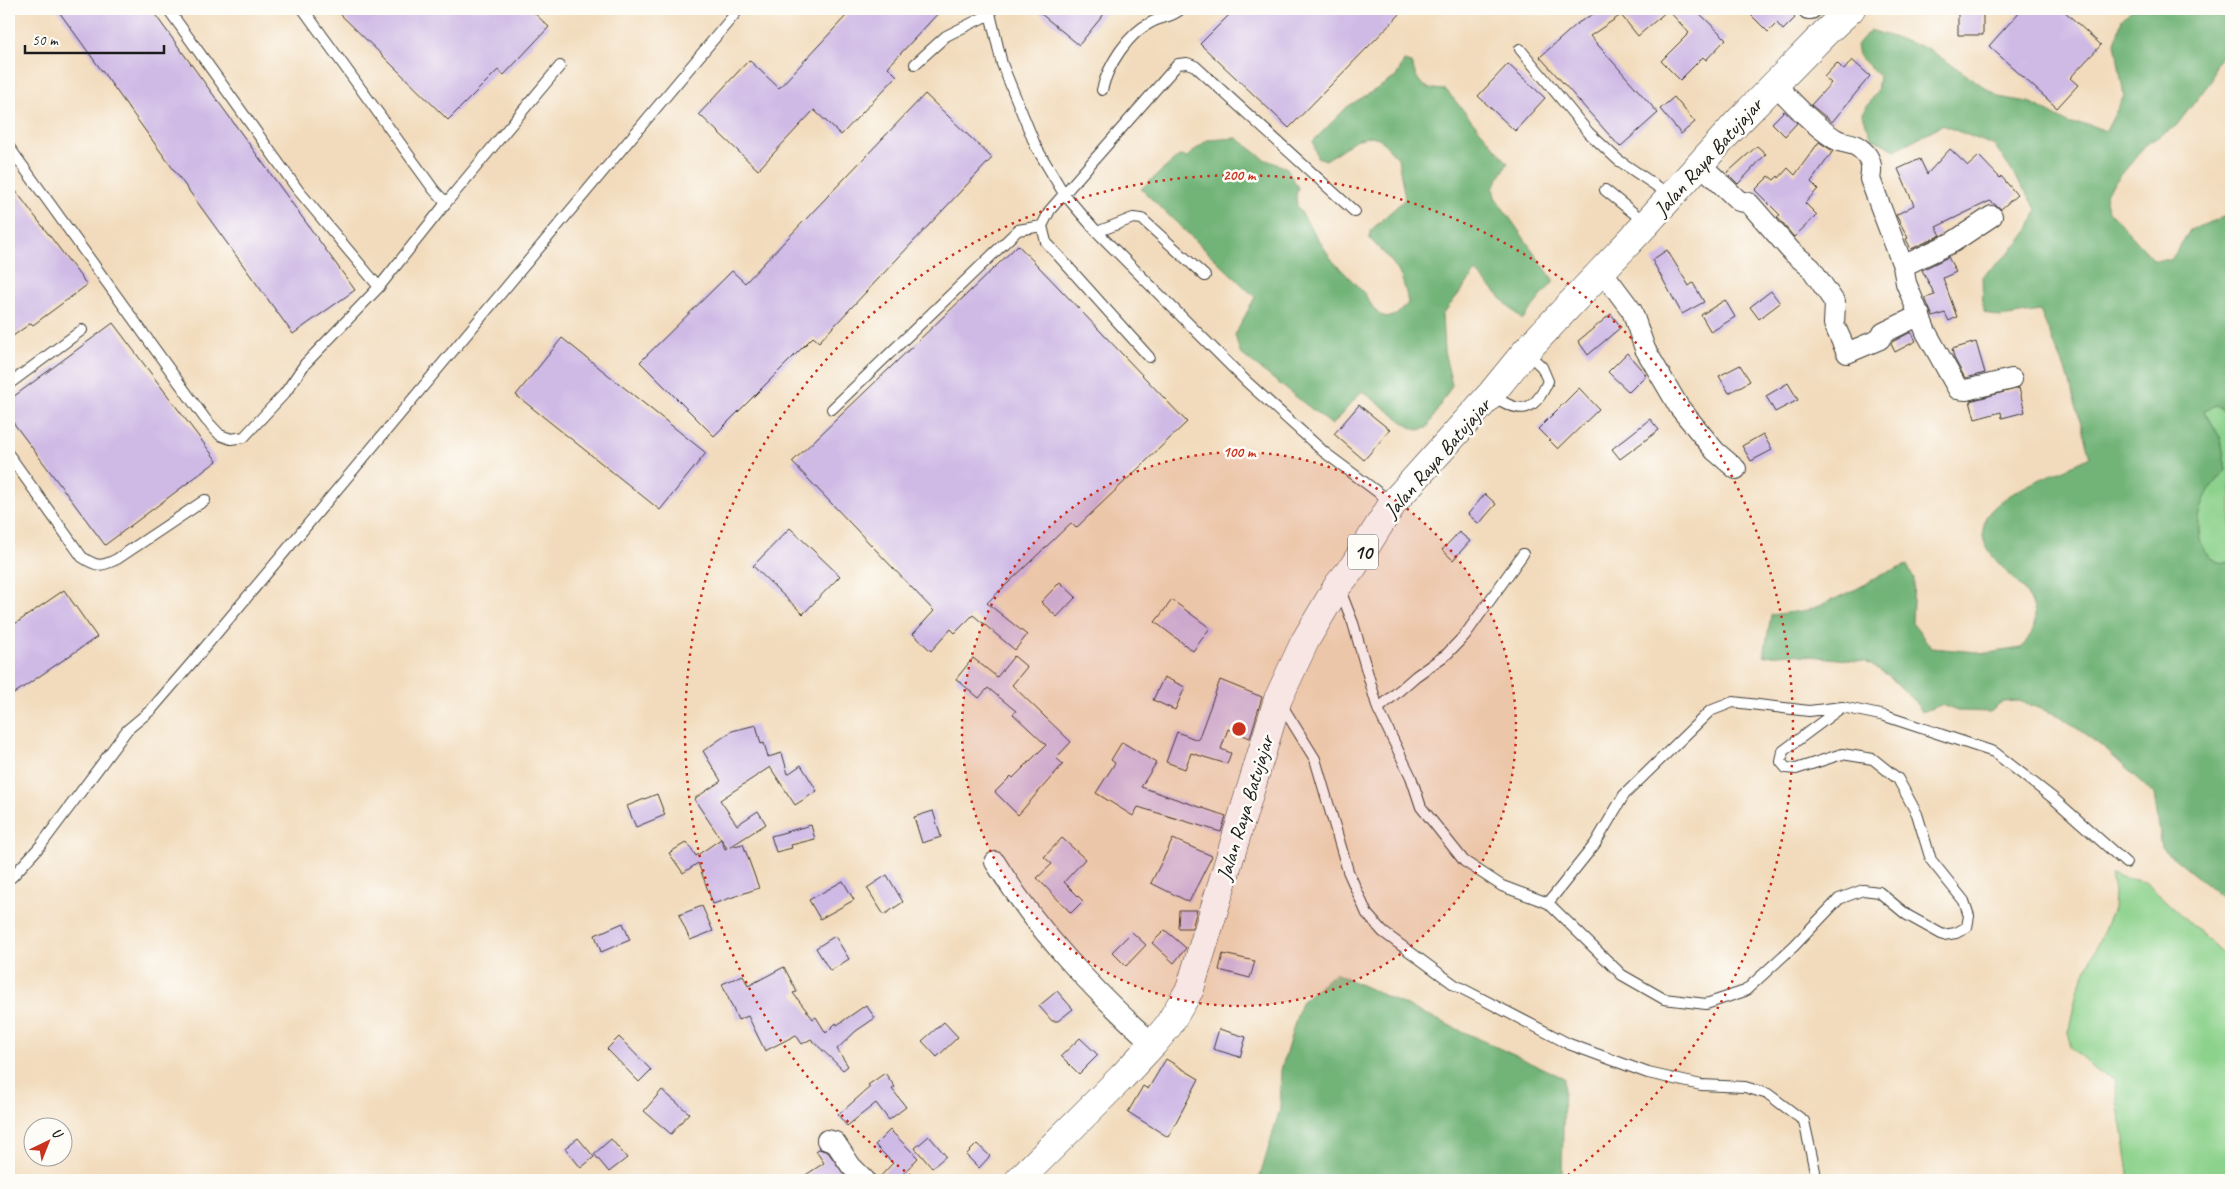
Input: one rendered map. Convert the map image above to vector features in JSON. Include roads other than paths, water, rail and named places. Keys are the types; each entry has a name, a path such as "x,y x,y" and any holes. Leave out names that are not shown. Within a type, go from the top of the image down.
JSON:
{"highway":[{"name":"Jalan Raya Batujajar","path":"1019,1180 1122,1078 1153,1044 1168,1026 1190,989 1278,698 1305,641 1338,585 1353,567 1393,503 1491,394 1526,351 1775,84 1824,33 1852,9"}],"street":[{"path":"1775,84 1826,132 1837,140 1852,142 1866,154 1872,167 1870,179 1903,266 1906,283 1926,332 1958,389 1966,390 2012,379"},
{"path":"1700,164 1739,201 1749,203 1792,252 1811,268 1835,303 1834,324 1847,353 1880,339 1884,333 1920,315"},
{"path":"1903,266 1952,242 1992,216"},
{"path":"1602,271 1632,311 1646,349 1679,407 1705,440 1736,469"},
{"path":"995,862 1029,913 1071,965 1153,1044"},
{"path":"827,1140 835,1142 851,1166 865,1180"}],"lane":[{"path":"168,9 298,190 379,287"},
{"path":"303,9 434,190 446,203"},
{"path":"12,877 42,845 127,730 151,710 207,645 739,9"},
{"path":"1102,90 1105,78 1127,42 1151,22 1176,14 1180,9"},
{"path":"916,64 946,36 989,12 1002,64 1036,147 1064,194 1097,232 1247,382 1324,452 1393,503"},
{"path":"1520,49 1589,133 1618,160 1671,196"},
{"path":"1149,357 1046,242 1042,226 1050,210 1178,64 1187,63 1195,66 1355,212"},
{"path":"9,147 206,420 220,435 231,440 244,437 285,393 305,364 379,287 560,66"},
{"path":"1605,190 1646,224"},
{"path":"1097,232 1133,218 1142,219 1205,276"},
{"path":"832,409 1018,230 1042,226"},
{"path":"9,384 82,330"},
{"path":"1491,394 1506,405 1518,409 1528,407 1543,393 1548,381 1542,367 1526,351"},
{"path":"9,455 82,557 94,566 105,565 118,559 205,500"},
{"path":"1378,709 1416,676 1447,654 1465,635 1523,554"},
{"path":"1338,585 1353,623 1378,709 1407,769 1421,807 1464,861 1502,886 1548,903 1622,975 1664,998 1706,1004 1745,991 1794,946 1839,899 1863,890 1879,892 1907,915 1943,935 1956,933 1967,927 1969,916 1964,900 1931,860 1917,814 1898,779 1873,759 1842,754 1796,769 1786,768 1781,762 1783,751 1842,708"},
{"path":"1278,698 1315,760 1348,871 1367,914 1383,932 1455,985 1569,1044 1648,1074 1701,1086 1745,1087 1768,1094 1804,1121 1815,1171"},
{"path":"1548,903 1595,844 1624,795 1710,711 1733,702 1808,712 1842,708 1886,716 1994,752 2053,798 2126,863"}]}
